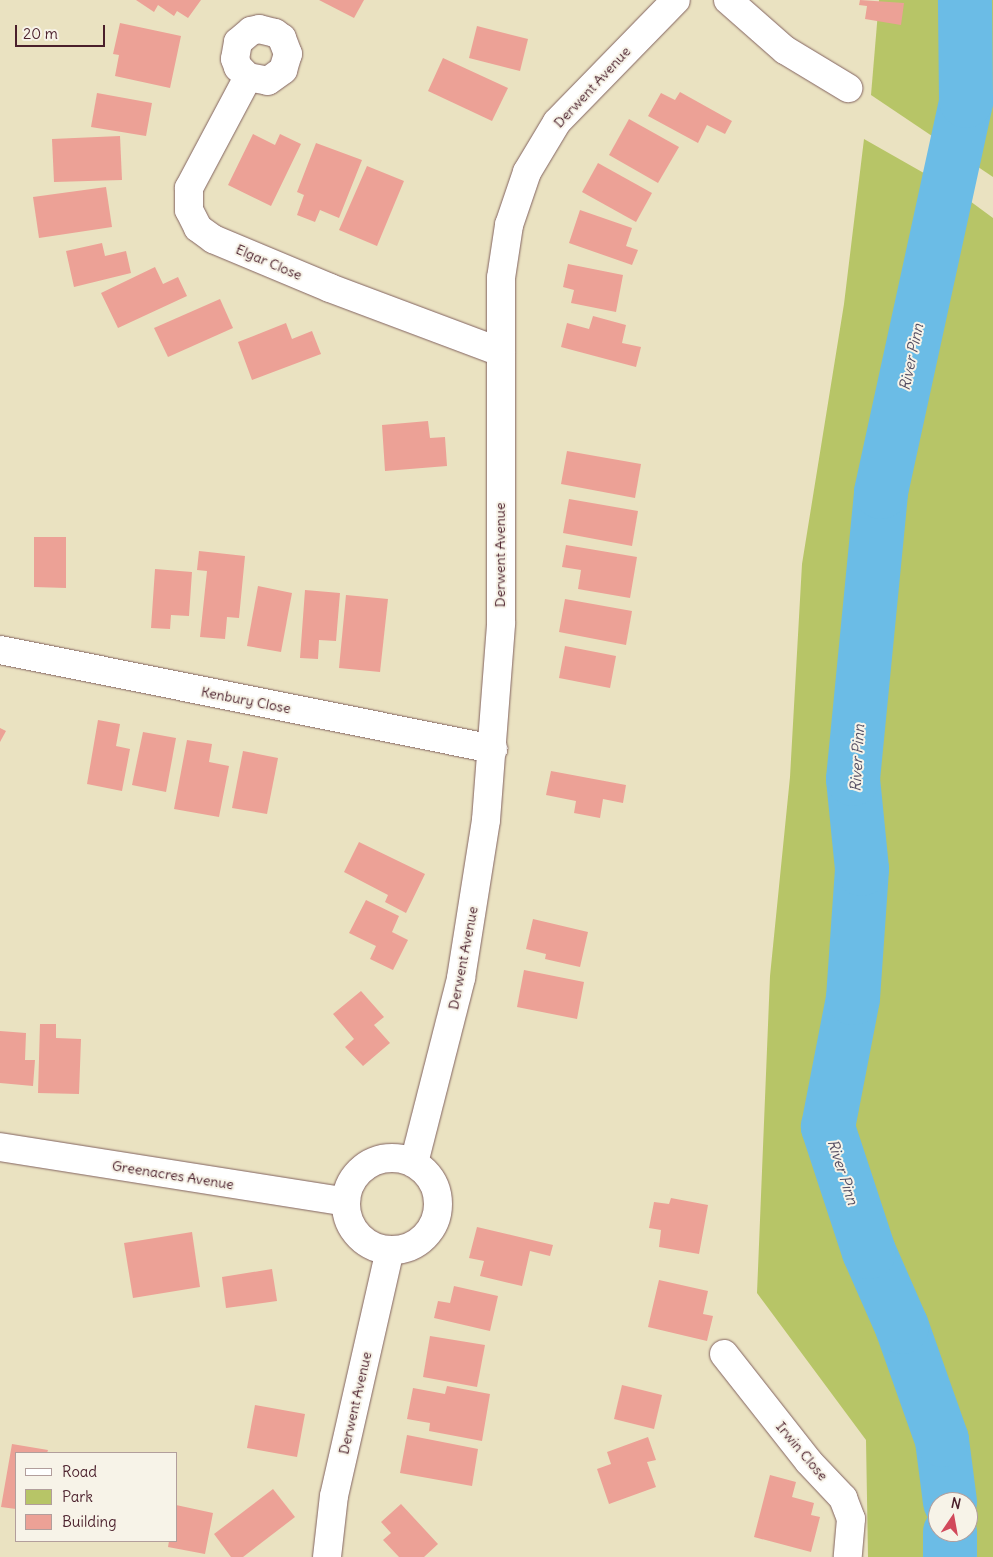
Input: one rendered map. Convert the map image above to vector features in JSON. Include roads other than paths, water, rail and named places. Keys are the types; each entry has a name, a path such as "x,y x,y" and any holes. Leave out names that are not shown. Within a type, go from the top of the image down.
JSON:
{"street":[{"name":"Derwent Avenue","path":"414,1163 461,978 486,820 493,749 501,623 500,352 503,251 516,199 527,172 552,130 576,100 676,0"},
{"path":"728,0 785,50 848,88"},
{"name":"Elgar Close","path":"248,77 189,188 189,210 198,228 213,239 313,281 500,352"},
{"name":"Kenbury Close","path":"0,650 493,749"},
{"name":"Greenacres Avenue","path":"0,1147 346,1202"},
{"path":"399,1158 414,1163 427,1173 435,1186 439,1202 436,1218 428,1232 417,1243 390,1250 374,1246 361,1237 351,1224 346,1202 348,1188 368,1164 399,1158"},
{"name":"Derwent Avenue","path":"327,1557 334,1496 390,1250"},
{"name":"Irwin Close","path":"724,1354 809,1462 843,1498 852,1519 848,1557"}],"waterway":[{"name":"River Pinn","path":"949,1492 942,1440 902,1327 869,1252 828,1127 853,998 862,869 853,779 881,492 966,101 965,0"},
{"name":"River Pinn","path":"950,1542 950,1557"}]}
